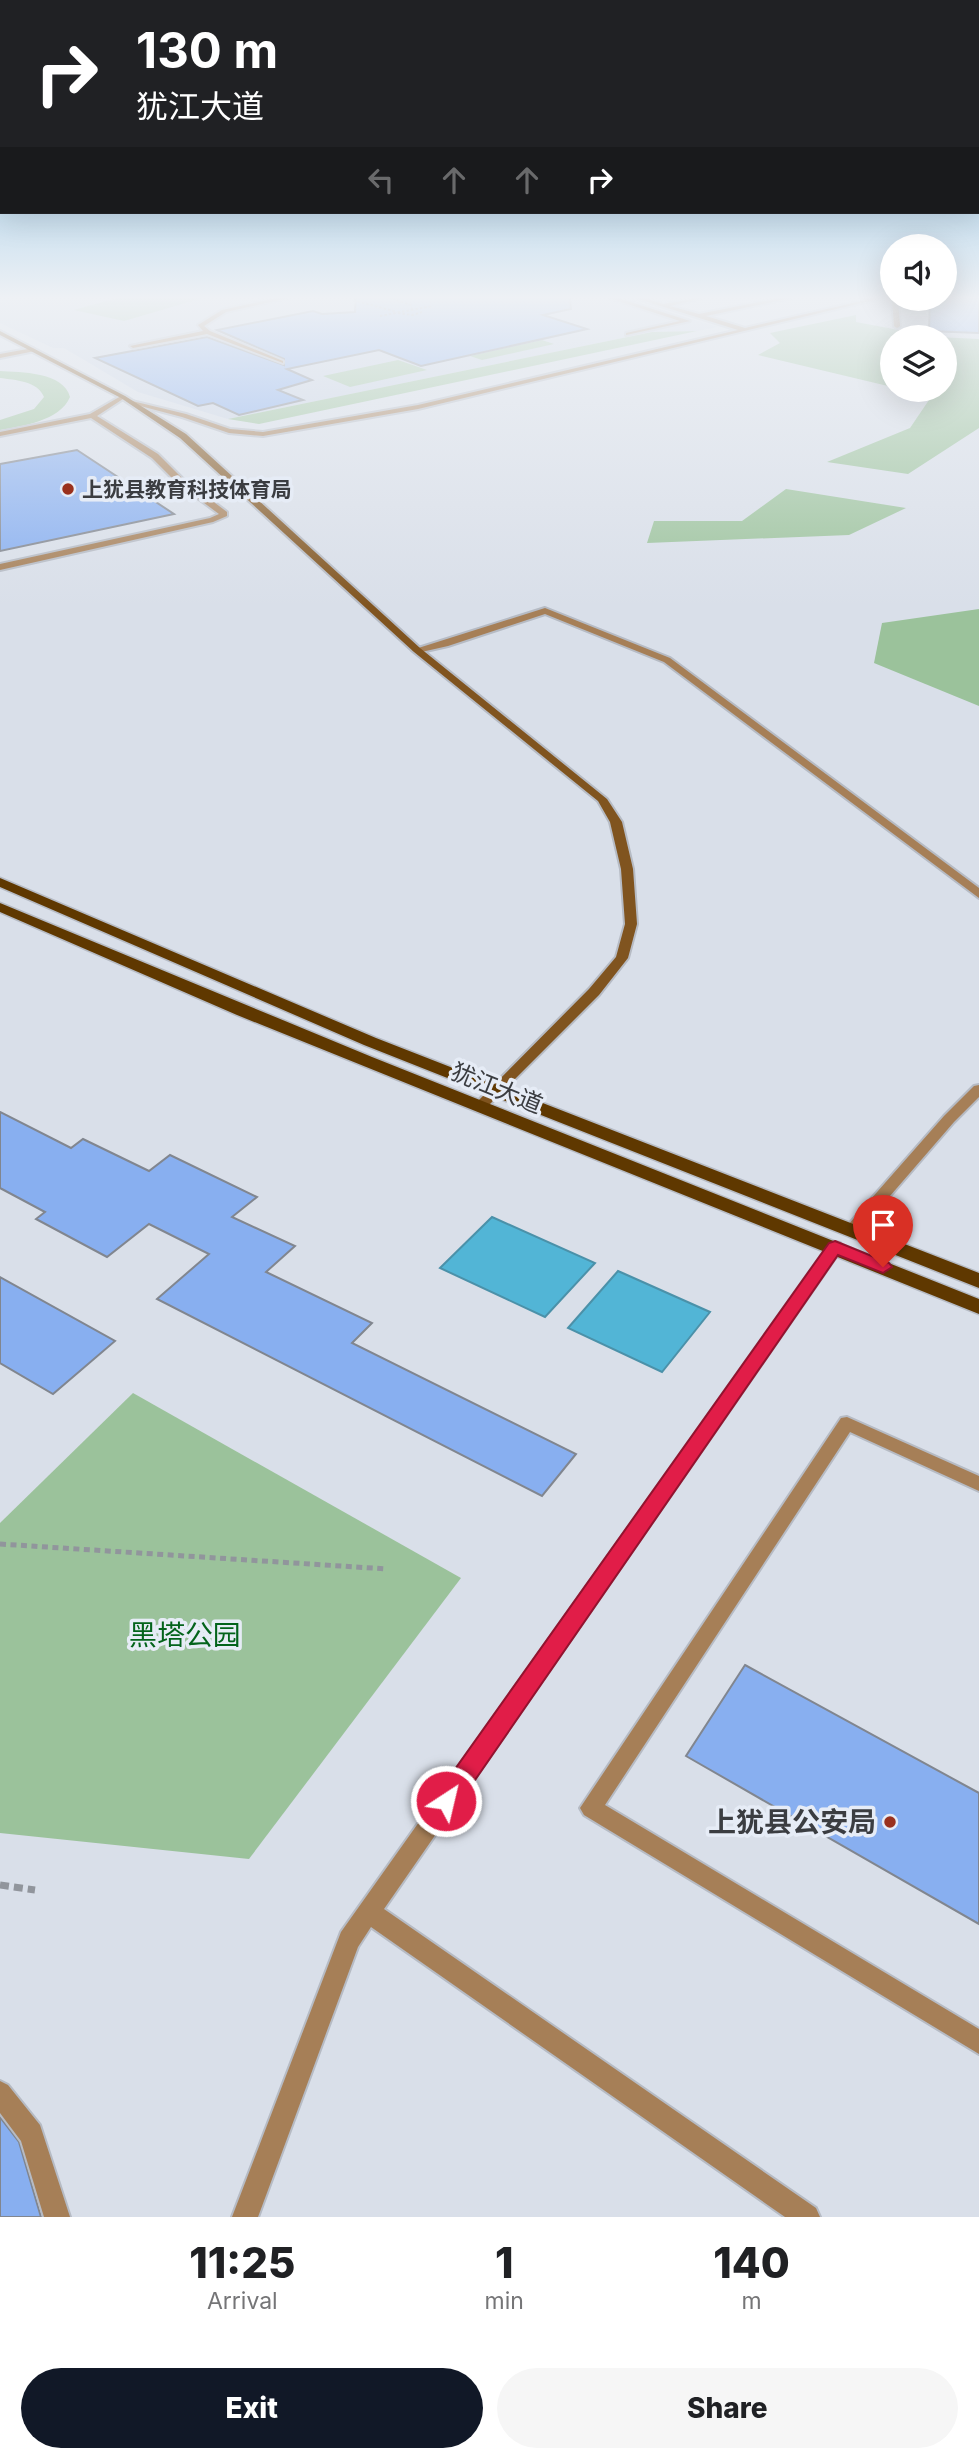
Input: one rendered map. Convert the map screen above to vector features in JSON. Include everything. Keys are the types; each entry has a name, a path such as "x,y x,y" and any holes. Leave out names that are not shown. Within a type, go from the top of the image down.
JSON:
{"main road":[{"name":"犹江大道","path":"0,882 107,931 493,1091 979,1280"},
{"name":"犹江大道","path":"0,907 83,944 479,1107 835,1247 979,1307"}],"street":[{"path":"0,434 92,416 126,400"},
{"path":"128,400 183,436 417,650 602,799 616,821 626,869 631,924 622,958 594,992 479,1107"},
{"path":"129,400 184,415 229,431 263,434 446,400"},
{"path":"0,567 213,520 224,514 179,480 155,456 92,416"},
{"path":"417,650 445,644 545,611 667,660 979,894"},
{"path":"853,1229 948,1119 979,1090"},
{"path":"245,2217 349,1940 835,1247"},
{"path":"979,1485 847,1423 592,1808 979,2042"},
{"path":"369,1912 807,2217"},
{"path":"0,2093 31,2134 57,2217"}],"path":[{"path":"0,1544 387,1569"},
{"path":"0,1885 35,1891"}],"shaded area":[{"path":"166,400 318,400 228,419"}],"green space":[{"path":"41,400 68,400 58,412 40,421 0,430 0,420 34,409"},
{"path":"318,400 370,400 259,424 228,419"},
{"path":"979,400 979,428 908,474 827,462 910,428 928,402"},
{"path":"786,489 906,508 849,535 647,543 654,521 742,521"},
{"path":"979,609 979,706 874,663 882,623"},
{"name":"黑塔公园","path":"133,1393 461,1578 249,1859 0,1833 0,1523"}],"water":[{"path":"492,1217 595,1263 545,1317 440,1268"},
{"path":"618,1271 710,1312 662,1372 568,1328"}],"building":[{"path":"186,400 301,400 239,415 213,403 198,406"},
{"name":"上犹县教育科技体育局","path":"77,450 174,514 0,551 0,464"},
{"path":"0,1112 71,1148 83,1139 149,1171 170,1155 257,1197 232,1217 295,1246 266,1272 372,1323 352,1343 576,1454 542,1496 157,1299 209,1254 149,1224 107,1257 36,1219 45,1212 0,1188"},
{"path":"0,1277 115,1341 53,1394 0,1363"},
{"name":"上犹县公安局","path":"745,1665 979,1793 979,1924 686,1756"},
{"path":"0,2117 19,2142 41,2217 0,2217"}],"place":[{"name":"上犹县教育科技体育局","path":"68,489"},
{"name":"上犹县公安局","path":"890,1822"}],"route":[{"path":"446,1801 835,1247 883,1267"}]}
